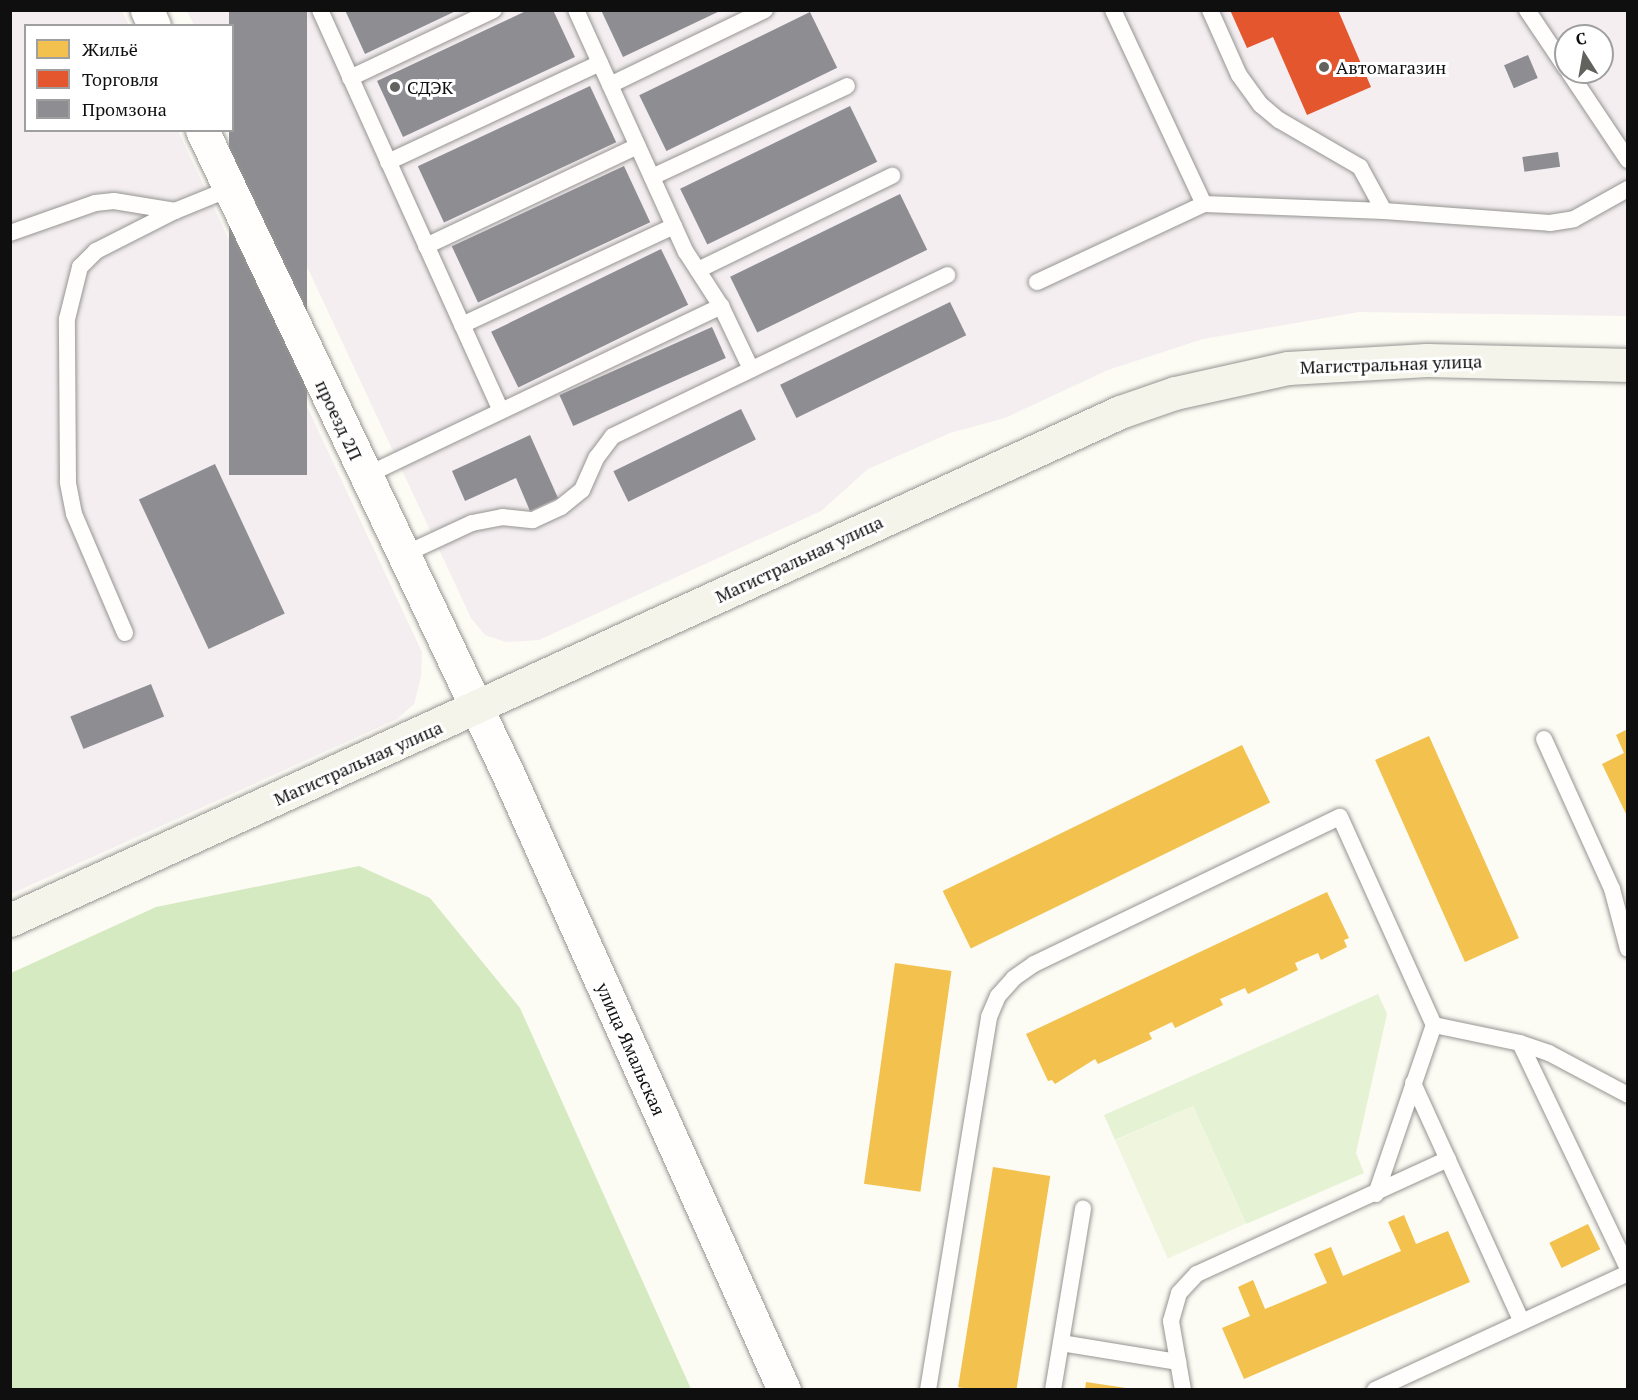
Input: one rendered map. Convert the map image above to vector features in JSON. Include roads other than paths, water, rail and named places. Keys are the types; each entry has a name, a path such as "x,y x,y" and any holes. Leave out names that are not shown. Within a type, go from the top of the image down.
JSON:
{"main road":[{"name":"Магистральная улица","path":"10,920 475,709 1064,436 1175,393 1288,368 1363,362 1628,365"}],"street":[{"path":"147,10 153,24"},
{"name":"проезд 2П","path":"203,132 475,709"},
{"name":"улица Ямальская","path":"475,709 784,1389"}],"lane":[{"path":"320,10 501,410"},
{"path":"350,78 494,10"},
{"path":"576,10 674,226 721,306 751,369"},
{"path":"610,85 765,10"},
{"path":"1113,10 1204,204"},
{"path":"1210,10 1239,75 1261,105 1279,120 1359,167 1384,211"},
{"path":"1527,10 1554,50"},
{"path":"388,162 600,63"},
{"path":"1577,84 1628,160"},
{"path":"652,177 848,86"},
{"path":"426,246 638,146"},
{"path":"698,270 892,176"},
{"path":"125,633 74,514 68,482 67,319 80,267 96,250 175,211 229,189"},
{"path":"1037,282 1204,204 1384,211 1550,223 1574,219 1628,189"},
{"path":"10,233 71,210 114,201 175,211"},
{"path":"462,325 674,226"},
{"path":"403,555 472,523 502,517 533,520 561,507 582,490 601,451 613,436 947,275"},
{"path":"365,476 721,306"},
{"path":"1544,739 1612,889 1628,949"},
{"path":"928,1389 989,1017 998,996 1014,978 1034,964 1340,817 1434,1025 1376,1194"},
{"path":"1434,1025 1520,1043 1549,1053 1628,1095"},
{"path":"1520,1043 1628,1268"},
{"path":"1413,1083 1521,1320"},
{"path":"1183,1389 1171,1321 1179,1293 1197,1274 1376,1194 1448,1159"},
{"path":"1053,1389 1083,1208"},
{"path":"1375,1389 1521,1320 1628,1273"},
{"path":"1061,1343 1178,1362"}],"place":[{"name":"Автомагазин","path":"1324,67"},
{"name":"СДЭК","path":"395,87"}]}
